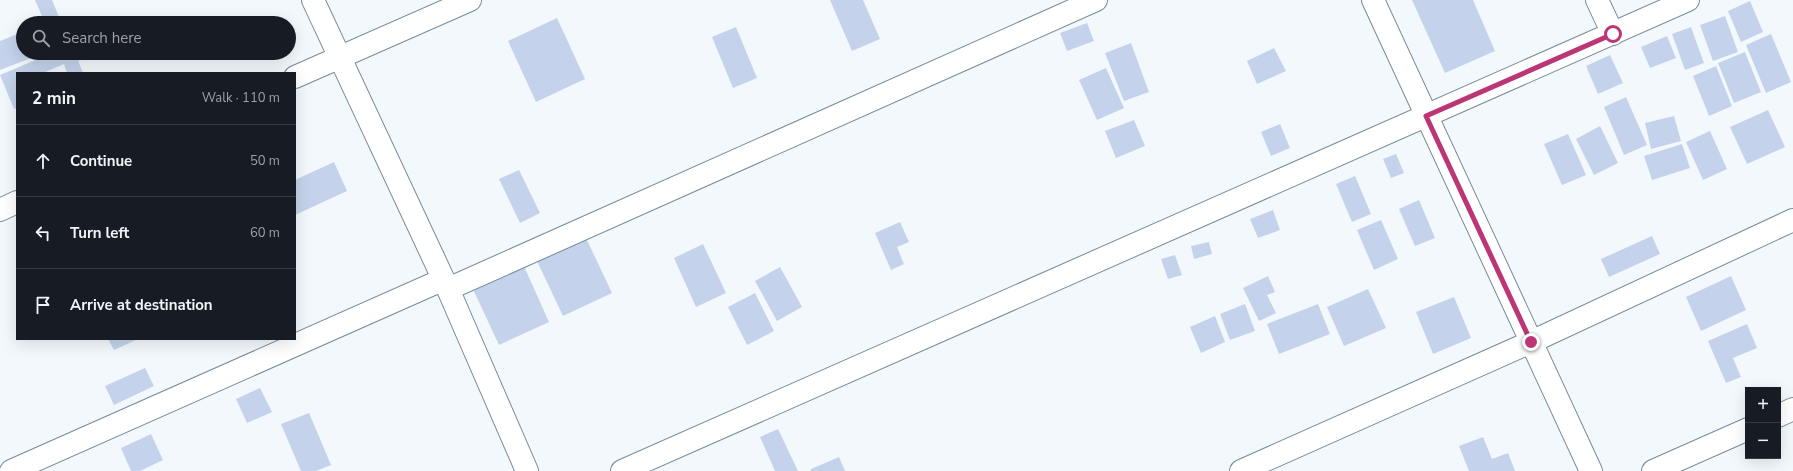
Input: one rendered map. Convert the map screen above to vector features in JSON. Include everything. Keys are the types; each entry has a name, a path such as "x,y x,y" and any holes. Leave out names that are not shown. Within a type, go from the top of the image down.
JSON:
{"street":[{"path":"313,0 445,284 527,471"},
{"path":"296,77 470,0"},
{"path":"11,471 445,284 1096,0"},
{"path":"1373,0 1590,471"},
{"path":"1596,0 1613,34"},
{"path":"622,471 1688,0"},
{"path":"0,210 16,202"},
{"path":"1241,471 1531,342 1793,220"},
{"path":"1781,415 1793,409"},
{"path":"1653,471 1745,430"}],"building":[{"path":"35,0 52,0 59,16 42,16"},
{"path":"830,0 863,0 880,39 852,51"},
{"path":"1412,0 1473,0 1495,51 1445,73"},
{"path":"1750,1 1763,32 1741,42 1728,11"},
{"path":"1725,16 1738,52 1713,61 1700,25"},
{"path":"557,18 585,79 536,102 508,41"},
{"path":"1087,23 1094,41 1067,51 1060,33"},
{"path":"736,27 757,78 733,88 712,37"},
{"path":"1691,27 1704,63 1685,70 1672,34"},
{"path":"1771,34 1791,82 1766,93 1746,45"},
{"path":"16,35 16,60 26,60 0,70 0,41"},
{"path":"1667,36 1676,58 1650,68 1641,47"},
{"path":"1131,43 1149,92 1124,101 1105,53"},
{"path":"1274,48 1286,71 1257,84 1247,61"},
{"path":"1745,52 1761,92 1734,103 1718,63"},
{"path":"1610,55 1623,83 1598,94 1586,66"},
{"path":"35,60 78,60 83,72 67,72 64,64 45,72 16,72 16,108 14,109 0,75"},
{"path":"1716,66 1732,106 1709,116 1693,76"},
{"path":"1106,68 1124,108 1097,120 1079,80"},
{"path":"1626,97 1647,145 1624,155 1604,107"},
{"path":"1768,110 1785,147 1747,164 1730,127"},
{"path":"1674,116 1681,141 1651,149 1645,123"},
{"path":"1134,120 1145,146 1116,158 1105,131"},
{"path":"1280,124 1290,148 1271,156 1261,132"},
{"path":"1600,126 1618,163 1594,175 1576,139"},
{"path":"1710,131 1727,169 1703,180 1686,142"},
{"path":"1568,134 1586,175 1562,185 1544,144"},
{"path":"1682,144 1690,168 1652,180 1644,156"},
{"path":"1396,154 1404,173 1391,178 1383,159"},
{"path":"334,162 347,191 296,215 296,180"},
{"path":"519,170 540,213 520,223 499,179"},
{"path":"1355,176 1371,214 1352,222 1336,184"},
{"path":"1419,200 1435,238 1415,246 1399,209"},
{"path":"1273,210 1280,230 1258,238 1250,219"},
{"path":"1381,220 1398,259 1374,270 1357,230"},
{"path":"900,222 909,242 897,247 904,264 891,270 875,233"},
{"path":"1652,236 1660,254 1609,277 1601,259"},
{"path":"586,238 612,293 563,316 537,261"},
{"path":"1209,242 1212,254 1194,259 1191,246"},
{"path":"703,244 726,293 696,307 674,258"},
{"path":"1175,255 1182,275 1168,279 1161,259"},
{"path":"523,264 549,322 499,345 472,287"},
{"path":"780,267 802,307 777,321 755,281"},
{"path":"1268,276 1275,292 1267,295 1276,313 1259,321 1243,288"},
{"path":"1731,276 1746,310 1701,331 1686,297"},
{"path":"1368,289 1386,328 1344,346 1327,307"},
{"path":"755,293 774,331 747,345 728,307"},
{"path":"1454,297 1471,338 1433,354 1416,312"},
{"path":"1245,304 1255,331 1230,340 1220,314"},
{"path":"1318,304 1330,334 1279,354 1267,324"},
{"path":"1215,316 1225,342 1201,353 1190,327"},
{"path":"1747,324 1757,348 1733,358 1741,377 1726,383 1708,341"},
{"path":"109,340 136,340 114,350"},
{"path":"145,368 154,386 114,405 105,386"},
{"path":"260,388 272,412 247,423 236,399"},
{"path":"309,413 331,465 316,471 301,471 281,424"},
{"path":"778,429 798,471 775,471 760,437"},
{"path":"151,434 163,460 140,471 131,471 121,448"},
{"path":"1483,437 1492,459 1508,453 1515,471 1469,471 1459,446"},
{"path":"839,457 845,471 811,471 811,469"}],"route":[{"path":"1531,342 1426,116 1613,34"}]}
